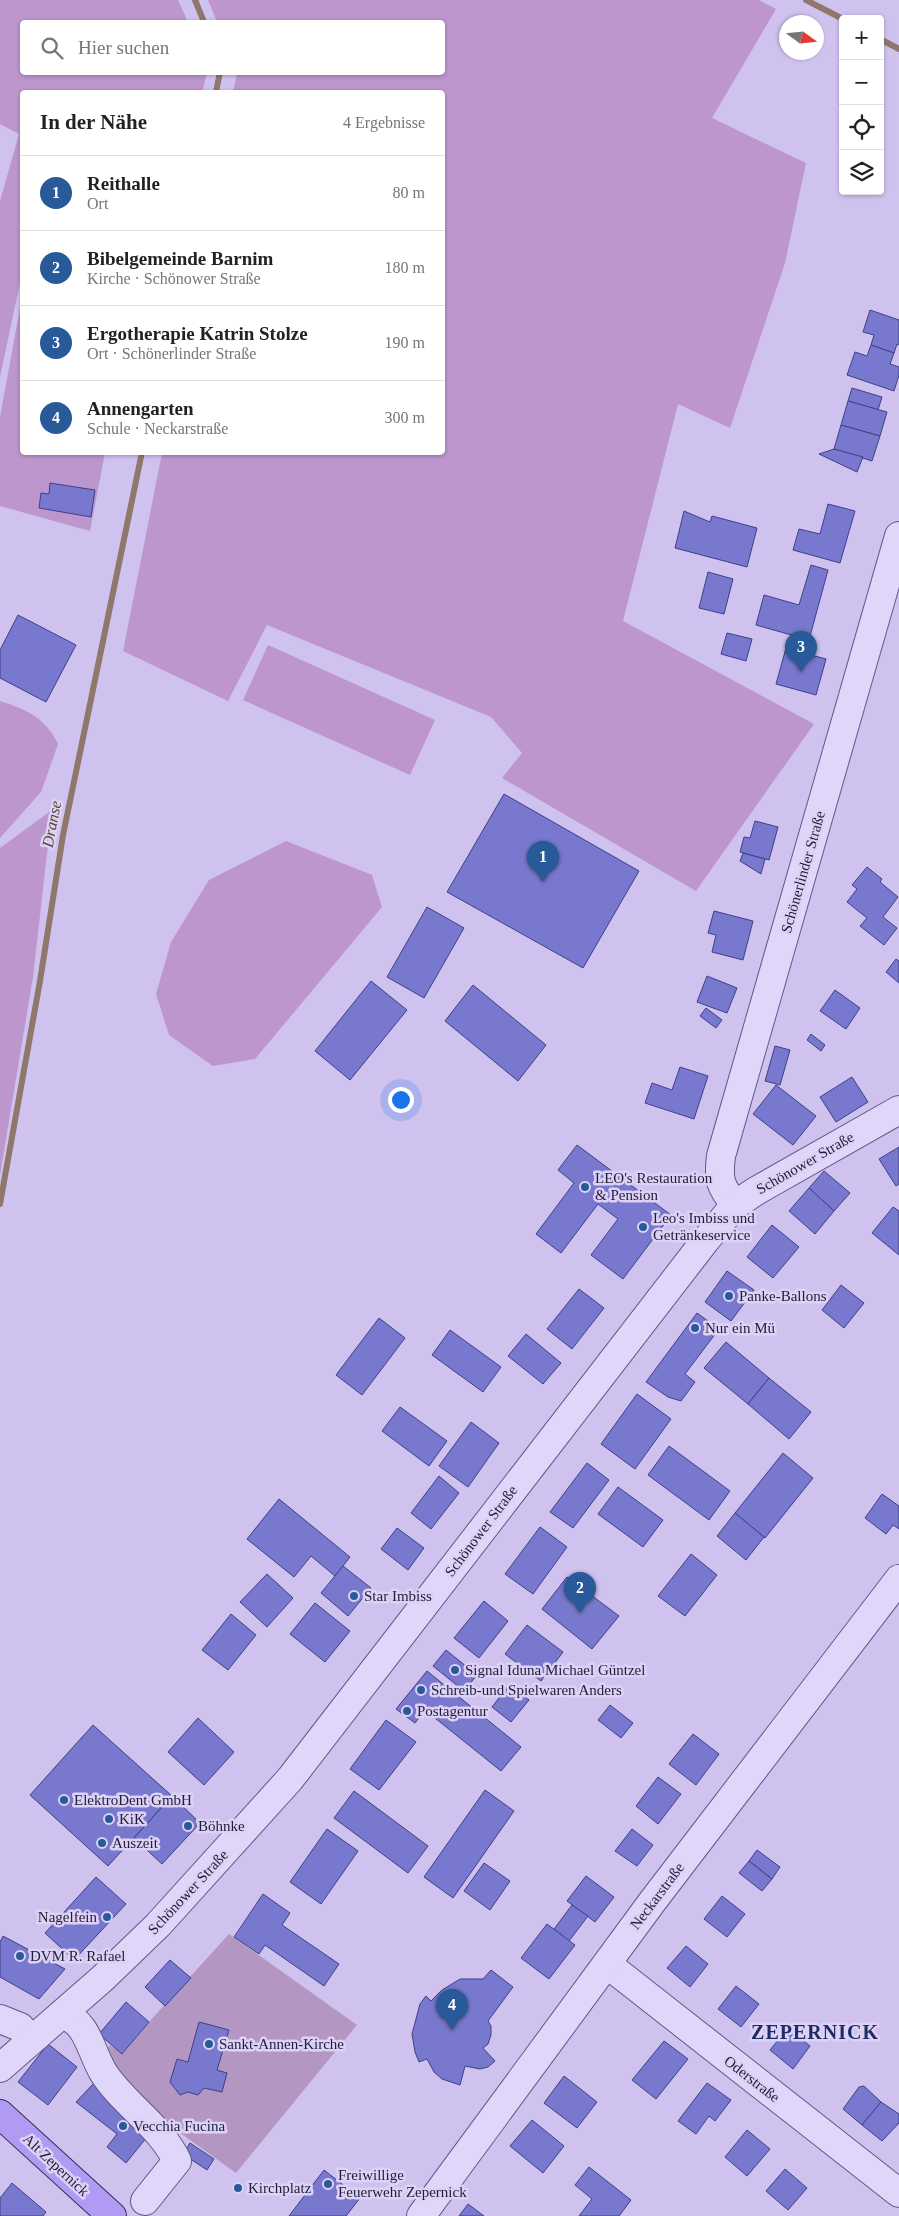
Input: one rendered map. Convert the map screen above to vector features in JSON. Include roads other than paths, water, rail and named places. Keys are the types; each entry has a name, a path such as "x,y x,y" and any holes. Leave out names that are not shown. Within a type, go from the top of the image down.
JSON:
{"main road":[{"name":"Alt Zepernick","path":"0,2114 112,2216"}],"street":[{"name":"Schönerlinder Straße","path":"735,1205 722,1189 720,1181 721,1156 899,536"},
{"name":"Schönower Straße","path":"0,2068 103,1978 169,1914 290,1778 652,1308 735,1205 756,1190 899,1110"},
{"name":"Neckarstraße","path":"420,2216 607,1964 899,1579"},
{"name":"Oderstraße","path":"607,1964 899,2194"},
{"path":"62,2014 74,2018 82,2027 104,2073 164,2142 177,2161 145,2201"},
{"path":"0,2019 20,2027 31,2039"}],"waterway":[{"name":"Dranse","path":"195,0 203,20"},
{"path":"806,0 839,17"},
{"path":"884,41 899,49"},
{"name":"Dranse","path":"216,90 219,75"},
{"name":"Dranse","path":"0,1204 40,981 63,835 141,455"}],"place":[{"name":"Ergotherapie Katrin Stolze","path":"801,672"},
{"name":"Reithalle","path":"543,882"},
{"name":"LEO's Restauration & Pension","path":"585,1187"},
{"name":"Leo's Imbiss und Getränkeservice","path":"643,1227"},
{"name":"Panke-Ballons","path":"729,1296"},
{"name":"Nur ein Mü","path":"695,1328"},
{"name":"Star Imbiss","path":"354,1596"},
{"name":"Bibelgemeinde Barnim","path":"580,1613"},
{"name":"Signal Iduna Michael Güntzel","path":"455,1670"},
{"name":"Schreib-und Spielwaren Anders","path":"421,1690"},
{"name":"Postagentur","path":"407,1711"},
{"name":"ElektroDent GmbH","path":"64,1800"},
{"name":"KiK","path":"109,1819"},
{"name":"Böhnke","path":"188,1826"},
{"name":"Auszeit","path":"102,1843"},
{"name":"Nagelfein","path":"107,1917"},
{"name":"DVM R. Rafael","path":"20,1956"},
{"name":"Annengarten","path":"452,2030"},
{"name":"Sankt-Annen-Kirche","path":"209,2044"},
{"name":"Vecchia Fucina","path":"123,2126"},
{"name":"Freiwillige Feuerwehr Zepernick","path":"328,2184"},
{"name":"Kirchplatz","path":"238,2188"}],"district":[{"name":"ZEPERNICK","path":"815,2032"}]}
